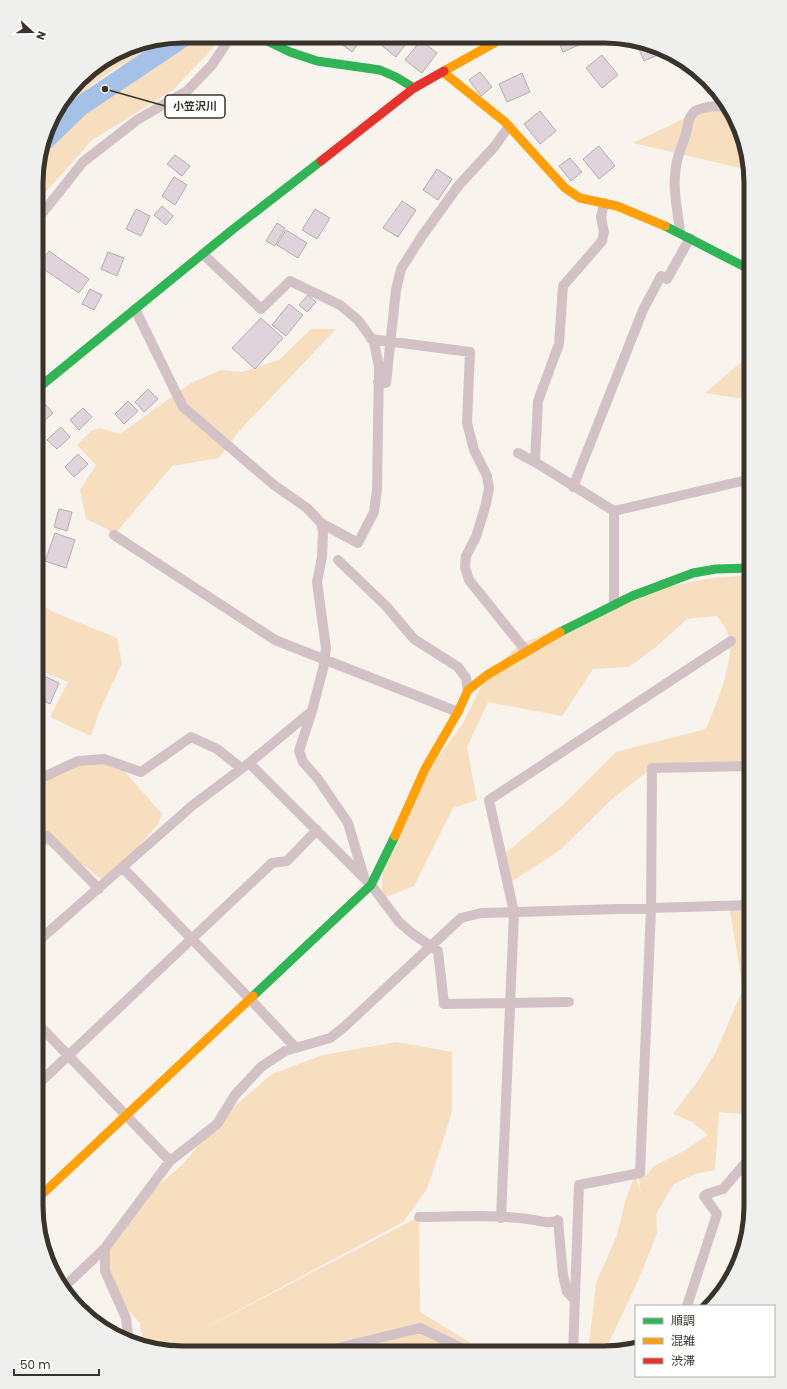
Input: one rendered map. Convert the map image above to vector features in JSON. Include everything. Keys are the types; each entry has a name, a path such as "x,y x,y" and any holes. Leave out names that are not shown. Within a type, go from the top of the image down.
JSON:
{"street":[{"path":"43,210 83,162 137,120 187,91 212,65 226,43"},
{"path":"271,43 292,53 327,63 376,69 391,74 414,88"},
{"path":"43,384 203,254 414,88 494,43"},
{"path":"443,72 509,126 565,188 580,198 633,211 690,238 744,266"},
{"path":"680,234 675,185 675,167 678,154 689,120 694,112 710,106 721,106"},
{"path":"378,382 386,383 396,290 401,269 422,236 459,185 495,146 509,126"},
{"path":"535,462 538,401 559,344 562,286 602,241 604,232 602,217 604,203"},
{"path":"573,487 643,310 661,276 667,279 690,238"},
{"path":"135,309 182,407 274,486 307,508 321,523 358,543 374,512 377,490 379,367 374,342 358,320 340,305 290,281 261,309 203,254"},
{"path":"371,339 470,352 467,423 474,450 487,476 489,488 486,504 476,537 466,556 465,567 469,580 526,651"},
{"path":"518,453 614,511 744,481"},
{"path":"614,511 614,605"},
{"path":"321,523 323,531 322,557 317,582 326,648 312,711 299,751 303,762 318,779 348,823 367,881"},
{"path":"114,535 275,640 325,658 458,712"},
{"path":"338,560 386,606 414,639 458,667 466,678 468,690"},
{"path":"43,1193 250,998 367,881 384,860 425,769 458,712 468,690 487,675 526,651 560,632 632,596 693,573 716,569 744,568"},
{"path":"501,1218 514,912 489,800 731,641"},
{"path":"43,937 193,805 245,766 312,711"},
{"path":"43,777 78,761 104,759 141,772 191,737 218,749 245,766 317,830 367,881 399,922 438,951 444,1004 569,1002"},
{"path":"573,1346 579,1185 640,1173 651,908 652,768 744,766"},
{"path":"43,1079 272,863 287,861 317,830"},
{"path":"43,840 47,836 99,889"},
{"path":"123,868 250,998 296,1048"},
{"path":"67,1284 105,1248 170,1161 217,1124 235,1095 261,1067 285,1051 330,1038 343,1028 461,918 481,913 744,905"},
{"path":"43,1029 170,1161"},
{"path":"687,1305 717,1214 704,1196 723,1190 744,1165"},
{"path":"419,1217 524,1219 554,1223 558,1220 563,1275 567,1292 575,1300"},
{"path":"105,1248 105,1271 126,1318 128,1334"},
{"path":"346,1346 420,1328 457,1346"}],"shaded area":[{"path":"216,43 211,50 173,90 92,140 43,195 44,165 50,138 57,121 67,105 84,84 98,72 118,59 137,53 139,50 165,44","holes":["131,58 62,114 91,85"]},
{"path":"717,101 730,121 737,138 743,169 633,143"},
{"path":"311,329 336,329 239,431 219,458 172,466 114,535 107,529 86,519 80,490 96,465 77,445 91,431 100,428 120,434 191,383 221,370 242,372 279,360"},
{"path":"744,360 744,399 705,393"},
{"path":"744,576 744,766 652,768 612,799 560,850 508,884 502,856 563,805 616,752 706,729 725,679 730,652 729,640 726,629 717,616 687,619 656,647 629,667 593,669 562,716 488,702 467,747 477,800 453,808 414,886 381,899 384,860 416,787 462,725 487,675 520,644 603,611 651,589 713,578"},
{"path":"43,606 53,612 117,638 122,663 99,712 91,736 50,717 68,682 43,672"},
{"path":"78,761 118,764 162,814 158,824 106,883 53,841 43,849 43,776"},
{"path":"729,905 744,905 744,1114 719,1112 715,1170 695,1174 674,1184 656,1214 657,1233 641,1274 607,1346 589,1346 596,1283 617,1235 625,1202 635,1174 641,1193 638,1174 646,1176 654,1166 682,1152 708,1135 692,1122 673,1114 698,1081 716,1052 742,991"},
{"path":"397,1042 452,1052 452,1111 427,1189 403,1222 190,1336 419,1217 420,1312 476,1346 174,1346 140,1339 142,1335 140,1323 118,1299 105,1271 111,1240 139,1202 183,1164 221,1118 272,1074 323,1055"}],"building":[{"path":"340,43 359,43 352,52"},
{"path":"381,43 406,43 396,57 380,44"},
{"path":"419,43 425,43 437,53 422,73 405,60"},
{"path":"559,43 584,43 563,52"},
{"path":"638,48 659,55 644,61"},
{"path":"602,55 618,75 602,88 586,68"},
{"path":"480,72 492,87 481,96 469,80"},
{"path":"522,73 530,92 507,102 499,84"},
{"path":"540,111 556,131 540,144 524,124"},
{"path":"599,146 615,166 599,179 583,159"},
{"path":"175,155 190,166 182,176 167,164"},
{"path":"570,158 582,172 571,181 559,166"},
{"path":"437,169 452,179 438,200 423,190"},
{"path":"174,177 187,185 175,205 162,196"},
{"path":"402,201 416,210 398,237 383,228"},
{"path":"162,206 173,216 166,225 154,215"},
{"path":"136,209 150,216 141,236 126,229"},
{"path":"315,209 330,218 317,239 302,230"},
{"path":"277,223 285,228 275,246 266,241"},
{"path":"286,230 307,243 298,258 277,245"},
{"path":"49,251 89,279 79,293 43,269 43,260"},
{"path":"108,252 124,258 117,276 101,269"},
{"path":"90,289 102,295 94,310 82,304"},
{"path":"308,295 316,302 307,312 299,305"},
{"path":"289,304 303,315 286,336 272,325"},
{"path":"261,318 283,338 255,369 232,348"},
{"path":"148,389 158,399 144,412 135,402"},
{"path":"128,401 138,411 124,424 115,414"},
{"path":"44,403 53,413 43,422"},
{"path":"83,408 92,417 79,430 70,420"},
{"path":"61,427 70,437 57,449 47,440"},
{"path":"78,454 88,464 74,477 65,467"},
{"path":"59,509 72,512 67,531 54,527"},
{"path":"55,533 75,540 66,568 45,561"},
{"path":"44,676 59,683 50,704 43,701"}],"waterway":[{"path":"53,132 79,107 175,43"}],"traffic: fast":[{"path":"271,43 290,52 317,61 380,70 396,77 414,88"},
{"path":"43,384 232,230 321,161"},
{"path":"665,226 744,266"},
{"path":"560,632 632,596 693,573 716,569 744,568"},
{"path":"253,996 371,885 395,836"}],"traffic: slow":[{"path":"444,71 494,43"},
{"path":"443,72 505,122 565,188 580,198 617,206 665,226"},
{"path":"395,836 425,769 458,712 468,690 487,675 560,632"},
{"path":"43,1193 253,996"}],"traffic: jam":[{"path":"321,161 414,88 444,71"}],"place":[{"name":"小笠沢川","path":"105,89"}]}
